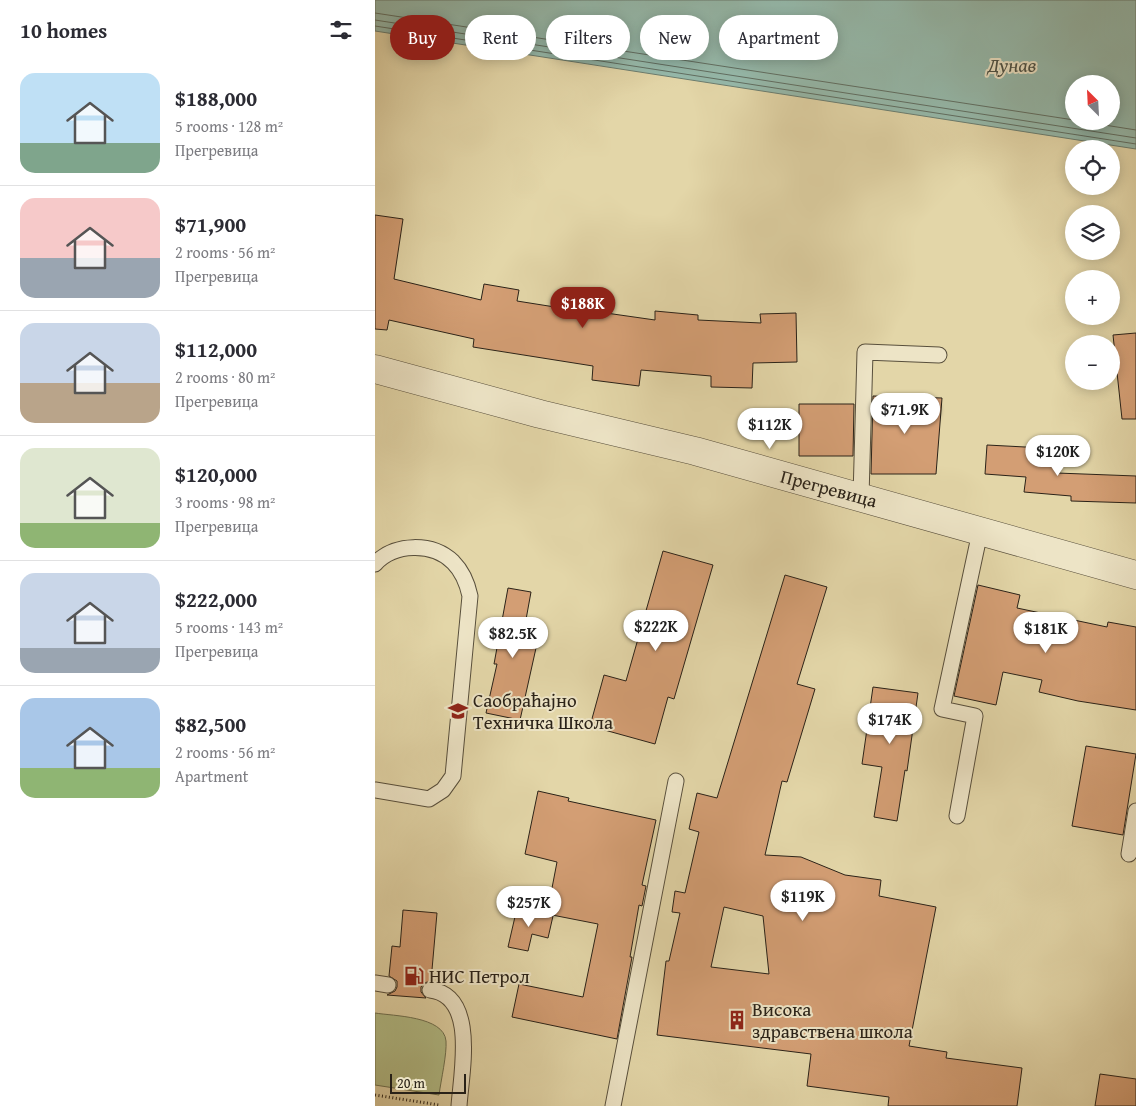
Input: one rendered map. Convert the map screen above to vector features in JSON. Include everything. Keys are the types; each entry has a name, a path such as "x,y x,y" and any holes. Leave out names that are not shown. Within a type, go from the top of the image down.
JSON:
{"street":[{"name":"Прегревица","path":"375,369 540,414 695,451 1136,576"}],"lane":[{"path":"861,497 865,352 939,355"},
{"path":"957,816 975,716 942,709 980,532"},
{"path":"375,564 379,559 395,550 409,547 437,551 452,561 462,573 467,582 470,596 453,776 443,790 429,799 375,790"},
{"path":"613,1106 676,781"},
{"path":"1129,854 1136,811"},
{"path":"430,990 436,990 449,998 457,1009 463,1026 459,1106"}],"path":[{"path":"375,1095 445,1106"}],"green space":[{"path":"375,1013 417,1019 437,1026 443,1033 446,1046 439,1095 375,1085"}],"water":[{"name":"Дунав","path":"375,0 1136,0 1136,149 1120,147 1120,140 1078,140 562,60 630,60 630,15 546,15 546,58 536,56 536,15 465,15 465,45 455,43 455,15 390,15 390,33 375,31"}],"building":[{"path":"375,215 403,219 394,279 481,300 484,284 519,290 517,301 599,314 599,312 655,320 655,311 698,315 698,320 761,323 760,314 796,313 797,362 753,363 752,388 711,387 711,376 641,370 639,386 592,380 593,366 473,347 474,339 389,320 387,330 375,329"},
{"path":"1136,333 1136,419 1122,419 1119,390 1120,335 1113,335"},
{"path":"873,396 942,398 936,474 871,474"},
{"path":"799,404 854,404 853,456 799,456"},
{"path":"987,445 1044,448 1043,466 1057,467 1057,473 1136,476 1136,503 1071,501 1071,496 1024,492 1026,477 985,474"},
{"path":"663,551 713,565 674,699 668,697 655,744 590,726 604,675 626,681"},
{"path":"785,575 827,587 797,684 815,689 787,782 782,781 765,855 801,857 845,875 881,880 879,896 936,907 909,1046 947,1052 946,1058 1022,1068 1017,1106 888,1106 889,1097 807,1086 811,1054 657,1035 666,961 669,961 680,913 672,912 675,891 685,893 699,832 689,829 697,793 717,798","holes":["724,907 763,916 769,974 711,967"]},
{"path":"978,585 1020,595 1017,608 1107,627 1108,622 1136,627 1136,710 1078,701 1039,692 1042,680 1003,672 996,705 954,696"},
{"path":"508,588 531,592 523,636 538,639 520,720 486,713 497,664 494,664"},
{"path":"873,687 918,693 907,771 905,770 897,821 874,817 882,767 862,764"},
{"path":"1086,746 1136,754 1123,835 1072,826"},
{"path":"538,791 569,798 568,801 656,820 642,885 646,886 642,906 639,905 630,957 632,957 617,1039 512,1017 519,984 583,997 598,924 547,914 557,862 525,854"},
{"path":"517,908 553,916 548,938 532,934 528,951 508,947"},
{"path":"403,910 437,913 431,981 424,983 421,987 421,992 426,998 387,995 395,991 397,987 397,981 389,976 392,946 400,947"},
{"path":"1100,1074 1136,1079 1136,1106 1095,1106"}],"place":[{"name":"Саобраћајно Техничка Школа","path":"458,711"},
{"name":"НИС Петрол","path":"414,976"},
{"name":"Висока здравствена школа","path":"737,1020"}]}
